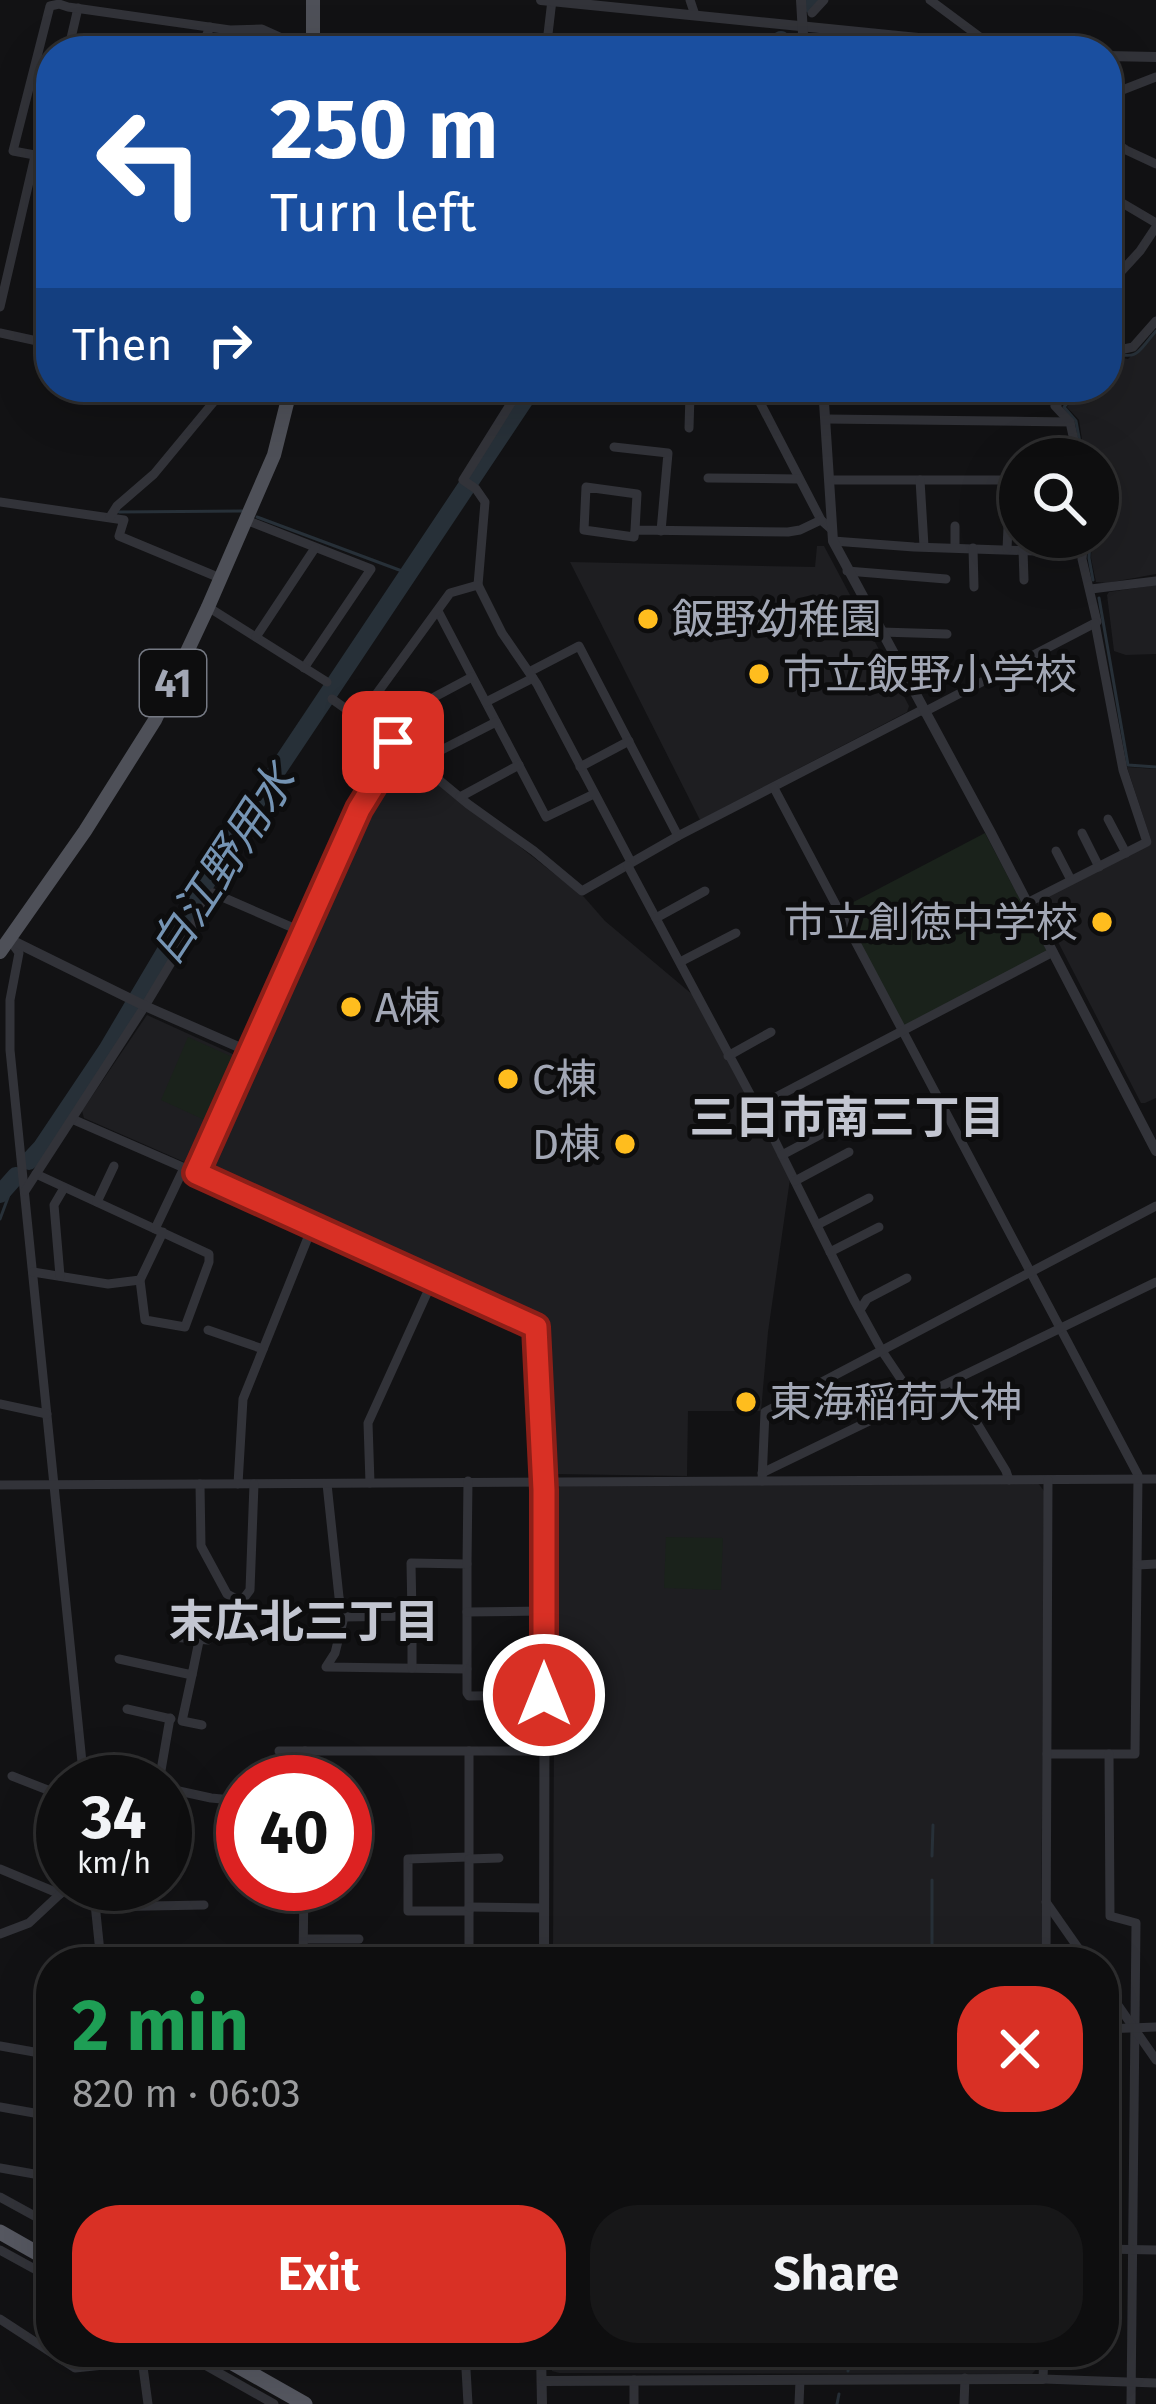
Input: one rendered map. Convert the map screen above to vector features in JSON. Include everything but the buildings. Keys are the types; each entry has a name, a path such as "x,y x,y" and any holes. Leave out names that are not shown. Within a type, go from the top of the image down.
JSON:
{"highway":[{"path":"0,2232 36,2252"},
{"path":"239,2367 304,2404"}],"main road":[{"path":"313,36 314,0"},
{"name":"41","path":"4,946 155,720 274,455 287,402"}],"street":[{"path":"541,0 876,36"},
{"path":"548,36 552,0"},
{"path":"690,0 695,15"},
{"path":"801,0 803,36"},
{"path":"812,13 824,0"},
{"path":"930,0 978,36"},
{"path":"42,36 50,6 60,2 210,27 262,29 278,36"},
{"path":"71,36 78,8"},
{"path":"206,36 210,27"},
{"path":"1122,56 1156,57"},
{"path":"36,61 13,151 36,155"},
{"path":"1122,90 1156,77"},
{"path":"1122,147 1156,164"},
{"path":"0,308 36,184"},
{"path":"1122,203 1156,225 1122,271"},
{"path":"1122,348 1132,346 1156,321"},
{"path":"0,333 36,341"},
{"path":"110,517 154,474 214,402"},
{"path":"512,402 463,480 485,502 478,586 580,767 860,1310 914,1400"},
{"path":"689,428 690,402"},
{"path":"760,402 1156,1151"},
{"path":"824,402 828,530"},
{"path":"1059,402 1055,406 1070,422 1073,438"},
{"path":"826,419 1070,422"},
{"path":"614,447 668,453 662,531"},
{"path":"708,478 799,479"},
{"path":"830,480 999,480"},
{"path":"920,480 923,546"},
{"path":"586,487 637,494 635,530 634,537 584,530 586,487"},
{"path":"0,502 124,520 119,536 220,578"},
{"path":"246,520 370,569 304,668"},
{"path":"955,526 955,547"},
{"path":"635,530 828,530 923,546 999,549"},
{"path":"256,637 315,548"},
{"path":"974,548 974,587"},
{"path":"1024,580 1028,558"},
{"path":"1027,903 1148,842 1123,770 1082,558"},
{"path":"848,571 946,580"},
{"path":"1091,590 1156,580"},
{"path":"359,718 450,593 478,586"},
{"path":"208,607 327,682"},
{"path":"438,611 546,818 594,794"},
{"path":"332,699 582,891 678,836 1095,623"},
{"path":"881,632 946,634"},
{"path":"486,702 579,646 678,836"},
{"path":"379,691 395,718 472,677"},
{"path":"418,762 496,722"},
{"path":"580,767 629,741"},
{"path":"36,1174 64,1188 97,1202 159,1231 209,1254 185,1327 145,1320 140,1280 159,1231 250,1052 359,809 398,746"},
{"path":"460,797 519,765"},
{"path":"774,788 1138,1479 1136,1754 1047,1754"},
{"path":"1108,819 1126,853"},
{"path":"1082,832 1099,867"},
{"path":"1056,851 1071,880"},
{"path":"656,918 705,892"},
{"path":"25,1191 139,1003 213,893 305,933"},
{"path":"680,962 736,933"},
{"path":"4,946 250,1052"},
{"path":"4,946 19,953 9,1019 81,1755"},
{"path":"755,1108 1053,952"},
{"path":"728,1055 772,1032"},
{"path":"72,1119 536,1327 544,1480 544,1947"},
{"path":"782,1155 830,1129"},
{"path":"795,1181 849,1152"},
{"path":"97,1202 114,1166"},
{"path":"61,1276 54,1204 64,1188"},
{"path":"817,1225 869,1198"},
{"path":"762,1477 765,1412 1156,1206"},
{"path":"238,1484 243,1399 313,1226"},
{"path":"830,1252 879,1227"},
{"path":"33,1272 108,1284 140,1280"},
{"path":"860,1310 867,1299 907,1278"},
{"path":"370,1483 368,1423 433,1280"},
{"path":"762,1477 1156,1282"},
{"path":"208,1330 263,1349"},
{"path":"952,1382 1009,1480"},
{"path":"0,1404 47,1414"},
{"path":"0,1485 762,1477 1156,1479"},
{"path":"1046,1947 1048,1480"},
{"path":"468,1481 467,1693 544,1695"},
{"path":"200,1484 201,1546 227,1594 242,1602"},
{"path":"172,1637 208,1640 250,1590 254,1484"},
{"path":"327,1484 344,1617 326,1667 467,1669"},
{"path":"412,1668 411,1563 467,1564"},
{"path":"1138,1564 1156,1564"},
{"path":"467,1612 544,1611"},
{"path":"344,1617 412,1616"},
{"path":"168,1755 200,1641"},
{"path":"119,1659 192,1675"},
{"path":"127,1709 202,1725"},
{"path":"279,1751 544,1751"},
{"path":"469,1751 469,1947"},
{"path":"1109,1754 1110,1916 1136,1923 1132,2404"},
{"path":"12,1776 36,1785"},
{"path":"499,1858 408,1858 408,1911 543,1908"},
{"path":"0,1869 36,1884"},
{"path":"1046,1902 1078,1947"},
{"path":"192,1905 204,1905"},
{"path":"0,1934 29,1923 42,1911"},
{"path":"95,1911 99,1947"},
{"path":"304,1911 304,1947"},
{"path":"304,1939 359,1939"},
{"path":"1119,2006 1156,2060"},
{"path":"1119,2028 1156,2027"},
{"path":"0,2046 36,2052"},
{"path":"0,2107 36,2113"},
{"path":"0,2168 36,2174"},
{"path":"0,2197 36,2217"},
{"path":"1119,2249 1156,2249"},
{"path":"0,2250 36,2270"},
{"path":"0,2319 36,2343"},
{"path":"143,2367 148,2404"},
{"path":"209,2367 274,2404"},
{"path":"466,2367 468,2404"},
{"path":"542,2367 542,2404"},
{"path":"1043,2367 1043,2379"},
{"path":"543,2381 964,2378 1156,2383"},
{"path":"964,2378 964,2404"},
{"path":"634,2380 634,2404"},
{"path":"799,2404 800,2380"}],"shaded area":[{"path":"1156,331 1156,574 1096,582 1091,558 1119,558 1119,438 1082,438 1079,420 1067,407 1071,402 1122,402 1122,358 1128,359"},
{"name":"市立飯野小学校","path":"817,546 824,546 909,706 907,712 700,820 570,562 815,567"},
{"path":"1156,585 1156,654 1114,651 1107,595"},
{"path":"399,756 584,897 605,921 693,995 790,1179 761,1411 688,1411 687,1476 554,1474 547,1323 213,1173 211,1161 354,843 362,814"},
{"name":"市立創徳中学校","path":"1127,767 1156,769 1156,1098 1145,1103 1037,901 1152,843"},
{"path":"985,833 1047,951 903,1027 842,908"},
{"path":"147,1015 239,1059 189,1164 84,1118 82,1111"},
{"path":"188,1037 237,1059 209,1122 161,1100"},
{"path":"1038,1483 1044,1491 1041,1947 553,1947 555,1492 560,1486"},
{"path":"666,1537 723,1538 721,1590 664,1588"},
{"path":"552,2367 1038,2367 1032,2374 552,2371"}],"waterway":[{"name":"白江野用水","path":"812,5 817,0"},
{"path":"1122,354 1137,353 1156,331"},
{"name":"白江野用水","path":"29,1161 107,1050 238,829 523,402"},
{"path":"1068,402 1064,407 1076,421 1079,438"},
{"path":"119,512 242,511"},
{"path":"257,517 410,574"},
{"path":"1089,558 1093,580"},
{"path":"1099,598 1128,765 1156,767"},
{"path":"0,1219 16,1176"},
{"name":"白江野用水","path":"0,1194 16,1176"},
{"path":"932,1856 933,1825"},
{"path":"932,1880 932,1947"},
{"path":"848,2371 849,2367"},
{"path":"837,2404 839,2394"}],"place":[{"name":"飯野幼稚園","path":"648,619"},
{"name":"市立飯野小学校","path":"759,674"},
{"name":"市立創徳中学校","path":"1102,922"},
{"name":"A棟","path":"351,1007"},
{"name":"C棟","path":"508,1079"},
{"name":"D棟","path":"625,1144"},
{"name":"東海稲荷大神","path":"746,1402"}],"district":[{"name":"三日市南三丁目","path":"847,1117"},
{"name":"末広北三丁目","path":"304,1621"}],"route":[{"path":"393,742 398,746 359,809 196,1173 536,1327 544,1490 544,1695"}]}
